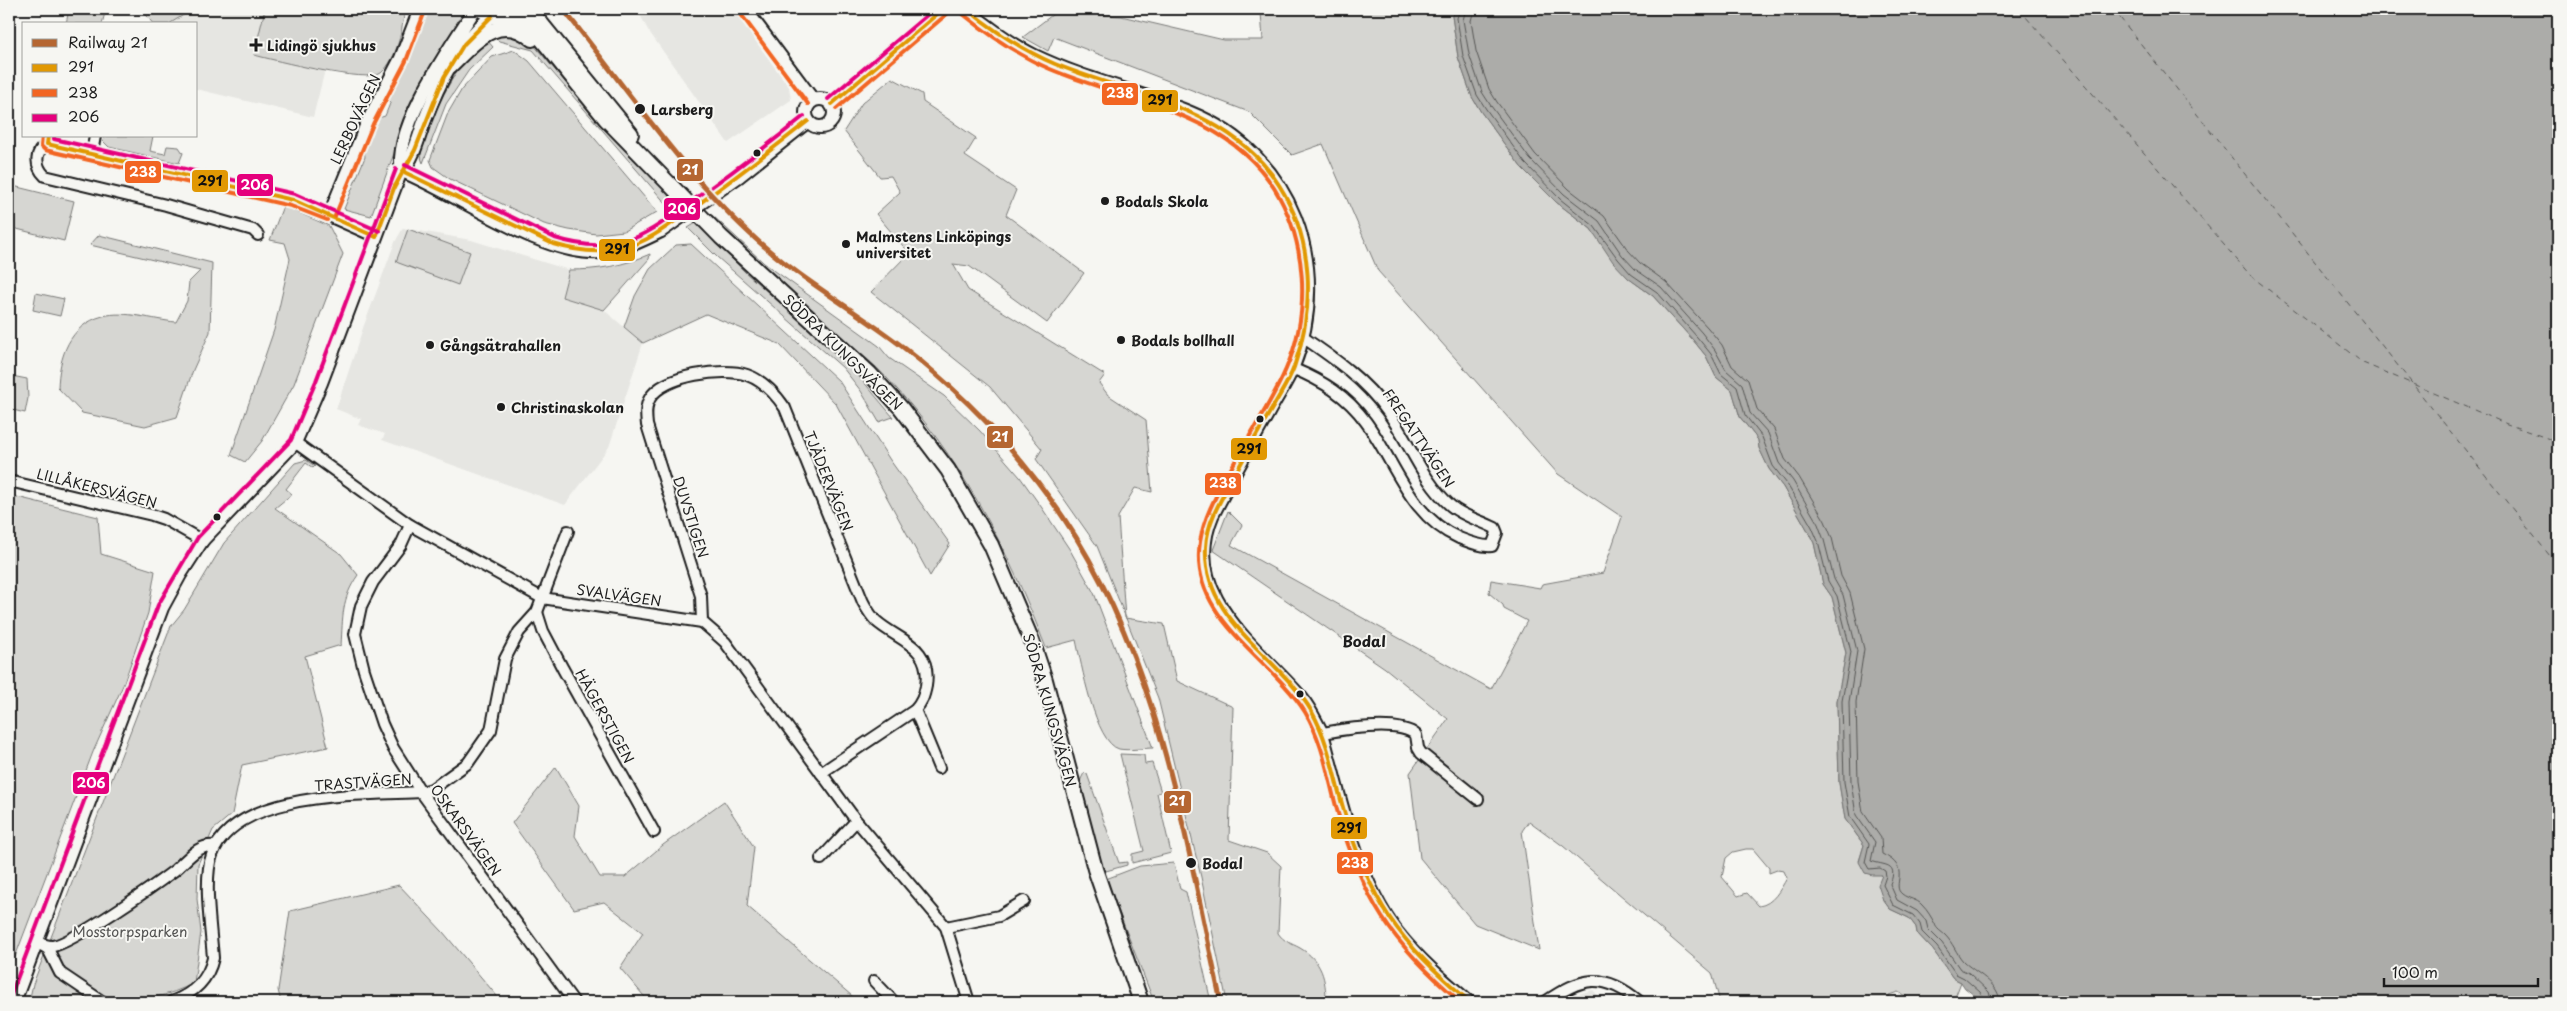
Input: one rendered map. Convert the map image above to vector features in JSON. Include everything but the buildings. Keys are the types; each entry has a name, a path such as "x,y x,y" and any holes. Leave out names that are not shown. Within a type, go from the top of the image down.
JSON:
{"main road":[{"name":"SÖDRA KUNGSVÄGEN","path":"526,9 539,21 667,180"},
{"name":"SÖDRA KUNGSVÄGEN","path":"498,12 526,22 536,32 606,119 721,237 834,340 901,408 948,470 991,545 1032,641 1045,680 1095,869 1141,1002"},
{"path":"450,66 486,34 496,29 514,28 530,37 576,83"}],"street":[{"name":"LERBOVÄGEN","path":"329,214 367,121 400,58 419,9"},
{"path":"402,171 402,149 424,90 475,9"},
{"path":"745,9 813,100"},
{"path":"832,104 943,9"},
{"path":"967,9 1005,38 1035,55 1212,121 1241,140 1287,195 1299,223 1308,265 1308,314 1304,338 1294,369 1206,532 1205,567 1215,596 1232,622 1301,696 1323,733 1362,865 1381,906 1411,947 1470,1002"},
{"path":"15,1002 163,608 203,541 296,443 322,384 376,237 402,171 411,157 435,94 450,66 476,29 498,12"},
{"path":"825,99 832,104 834,115 828,124 817,127 808,121 806,110 813,100 825,99"},
{"path":"402,171 528,233 569,249 598,252 619,249 661,231 739,176 808,121"},
{"path":"92,153 96,138"},
{"path":"258,235 253,230 166,205 45,176 39,170 37,157 40,148 47,140 92,153 293,200 329,214 376,237"},
{"name":"FREGATTVÄGEN","path":"1294,369 1320,379 1354,408 1375,435 1411,499 1435,525 1468,541 1492,546 1497,533 1495,528 1462,514 1450,505 1434,488 1408,443 1376,396 1347,369 1304,338"},
{"name":"TJÄDERVÄGEN","path":"646,421 647,405 654,393 663,386 686,377 724,371 735,372 757,379 776,394 785,408 863,602 877,622 913,645 926,665 925,690 922,703 915,710"},
{"name":"DUVSTIGEN","path":"646,421 702,596 702,622"},
{"name":"SVALVÄGEN","path":"296,443 410,524 542,598 702,622"},
{"name":"LILLÅKERSVÄGEN","path":"9,481 152,515 164,519 203,541"},
{"name":"OSKARSVÄGEN","path":"410,524 401,545 373,582 361,606 355,634 364,670 382,724 393,748 421,792 574,1002"},
{"name":"TRASTVÄGEN","path":"171,1002 194,991 202,984 210,969 212,958 208,873 216,846 237,825 270,807 318,798 421,792 432,789 468,762 481,748 491,730 506,659 519,632 537,612 568,531"},
{"name":"HÄGERSTIGEN","path":"537,612 544,631 563,668 654,832"},
{"path":"702,622 725,642 856,821 946,927 969,1002"},
{"path":"821,773 915,710 939,768"},
{"path":"1323,733 1383,727 1408,730 1416,736 1422,753 1478,799"},
{"path":"821,859 856,821"},
{"path":"38,943 51,946 78,934 175,870 195,851 209,844 216,846"},
{"path":"946,927 999,916 1024,902"},
{"path":"38,943 48,950 60,973 103,1002"},
{"path":"1545,1002 1581,981 1590,980 1613,984 1640,1002"},
{"path":"874,981 894,1002"}],"shaded area":[{"name":"Lidingö sjukhus","path":"164,9 297,9 326,66 313,117 198,89 198,22 156,22"},
{"path":"637,9 732,9 789,87 791,100 728,143 648,30"},
{"path":"403,228 471,240 569,270 562,297 604,310 643,343 609,447 565,505 382,440 385,434 358,425 361,419 336,409 363,328 395,242"},
{"path":"1593,990 1604,1002 1561,1002 1564,998"}],"green space":[{"path":"69,9 106,9 103,22 66,22"},
{"path":"142,9 193,9 172,22 152,22"},
{"path":"265,9 405,9 398,43 387,67 381,73 373,76 358,76 320,70 254,55"},
{"path":"425,9 467,10 403,129 371,216 344,209 365,157 364,147 372,120 385,116 391,101 384,97 410,55"},
{"path":"1258,9 1455,9 1452,16 1458,57 1472,97 1481,112 1521,167 1556,202 1591,229 1628,278 1653,296 1706,356 1716,377 1732,390 1740,417 1758,440 1759,448 1769,469 1783,487 1814,543 1823,584 1832,597 1846,653 1837,701 1839,783 1845,819 1864,845 1859,861 1882,875 1883,900 1890,909 1909,918 1916,927 1917,933 1933,950 1953,978 1961,982 1954,1000 1951,1002 1917,1002 1898,992 1889,995 1890,1002 1720,1002 1712,973 1563,846 1529,821 1522,831 1539,950 1475,924 1420,858 1410,773 1448,719 1385,668 1213,550 1228,511 1242,525 1231,545 1491,689 1527,621 1504,609 1503,605 1489,593 1491,580 1540,588 1542,584 1603,573 1622,517 1558,474 1378,271 1323,144 1292,155 1249,112 1054,37 1048,51 1023,37 1056,12 1121,16 1224,40 1263,40 1261,12","holes":["1753,849 1769,868 1769,873 1777,870 1784,871 1787,878 1779,892 1764,905 1759,906 1747,893 1738,896 1722,877 1726,858 1733,852"]},
{"path":"514,33 533,44 613,138 678,201 668,206 533,50 499,41 492,35"},
{"path":"486,39 493,47 469,70 446,104 423,163 421,154 423,142 444,94 466,57"},
{"path":"514,50 529,61 657,212 624,231 596,234 569,230 544,224 450,179 433,167 430,160 448,113 462,89 492,57"},
{"path":"892,78 922,94 923,102 976,138 965,156 1016,190 1006,215 1084,273 1047,323 969,266 953,264 968,290 1105,375 1099,383 1108,395 1146,420 1152,492 1135,488 1118,517 1125,615 1097,546 1036,459 1042,449 990,387 871,292 909,253 876,214 900,192 891,176 880,177 844,131 862,103"},
{"path":"104,138 153,138 150,151 165,154 167,146 179,147 183,153 179,163 109,147 103,141"},
{"path":"9,185 74,201 64,241 9,227"},
{"path":"283,206 329,226 343,254 294,384 262,441 245,462 231,455 274,330 290,259 285,243 270,240"},
{"path":"712,215 764,263 879,346 889,358 944,396 980,431 1020,477 1070,550 1094,593 1153,748 1123,750 1110,743 1096,718 1090,700 1076,640 1046,648 1015,575 980,505 937,438 913,407 877,368 709,218"},
{"path":"696,223 746,273 835,351 893,417 879,422 861,391 843,368 717,257 688,228"},
{"path":"408,229 470,252 458,285 396,262"},
{"path":"99,235 212,263 210,332 193,370 177,417 145,426 82,413 58,388 64,354 74,335 82,327 91,320 112,314 176,322 187,301 189,282 200,271 90,245"},
{"path":"691,244 839,381 890,460 950,544 930,576 836,404 779,344 706,314 643,343 624,327 635,296 650,269 676,245"},
{"path":"650,254 649,259 604,310 562,297 569,270 610,266 630,262"},
{"path":"36,293 64,299 60,316 33,310"},
{"path":"12,376 27,379 28,398 25,413 9,409 9,390"},
{"name":"Mosstorpsparken","path":"306,460 315,466 313,468 306,463 286,489 292,494 275,508 341,554 358,575 348,592 346,600 341,645 305,656 328,747 242,765 232,814 213,830 198,864 197,899 201,932 194,983 175,992 134,1001 113,1003 29,1002 33,984 171,626 184,610 224,543 295,463"},
{"path":"9,495 98,517 101,554 155,571 148,613 124,683 93,752 9,973"},
{"path":"1126,618 1164,624 1177,681 1233,707 1229,840 1267,853 1281,866 1278,933 1285,940 1307,953 1318,965 1324,978 1326,1002 1227,1002 1201,877 1158,698"},
{"path":"1120,754 1144,755 1145,764 1152,763 1161,792 1157,793 1171,853 1132,863 1132,854 1144,851"},
{"path":"556,767 579,806 575,836 600,877 625,877 663,845 724,801 754,847 747,906 859,1002 649,1002 620,968 643,933 604,902 574,909 512,823"},
{"path":"1084,773 1087,774 1119,863 1127,862 1127,865 1106,871 1103,870 1080,781"},
{"path":"1174,863 1180,889 1186,892 1211,1002 1154,1002 1106,879 1140,866"},
{"path":"399,885 443,932 502,1002 281,1002 278,990 290,911"}],"water":[{"path":"1455,9 2558,9 2558,1002 1983,1002 1965,988 1961,982 1953,978 1933,950 1917,933 1916,927 1909,918 1890,909 1883,900 1878,885 1882,875 1865,873 1859,862 1864,845 1845,819 1839,783 1837,701 1846,653 1832,597 1823,584 1814,543 1807,529 1783,487 1769,469 1759,448 1758,440 1740,417 1732,390 1716,377 1706,356 1653,296 1628,278 1613,262 1591,229 1556,202 1521,167 1481,112 1472,97 1458,57 1452,16"}],"ferry route":[{"path":"2019,9 2251,276 2363,363 2507,424 2558,442"},
{"path":"2113,9 2558,566"}],"rail line":[{"name":"21","path":"563,9 680,159 731,215 775,256 903,347 948,385 1009,447 1063,517 1096,572 1123,630 1146,690 1180,814 1221,1002"}],"transit line":[{"name":"206","path":"828,99 934,9"},
{"name":"291","path":"832,104 943,9"},
{"name":"291","path":"967,9 1009,40 1043,59 1178,107 1207,121 1234,138 1259,159 1279,185 1291,206 1305,251 1308,274 1308,298 1301,344 1290,377 1213,516 1206,547 1208,573 1216,596 1229,617 1298,692 1318,723 1354,843 1376,895 1390,918 1405,939 1424,959 1470,1002"},
{"name":"238","path":"335,216 373,124 406,61 425,11"},
{"name":"238","path":"740,13 808,104"},
{"name":"238","path":"836,109 947,14"},
{"name":"238","path":"963,14 983,30 1038,64 1173,112 1202,125 1229,142 1254,162 1274,188 1285,209 1299,254 1302,277 1302,301 1294,347 1274,393 1209,512 1200,542 1200,569 1207,593 1219,615 1235,635 1290,692 1311,723 1321,747 1337,810 1357,870 1382,917 1397,939 1415,959 1461,1002"},
{"name":"291","path":"376,237 394,188 415,150 444,77 464,44 492,16"},
{"name":"206","path":"405,165 555,238 589,245 606,245 633,239 659,225 804,116"},
{"name":"291","path":"402,171 553,244 588,251 615,250 634,245 661,230 808,121"},
{"name":"238","path":"42,138 41,146 45,150 291,206 327,220"},
{"name":"291","path":"48,138 47,144 293,200 376,237"},
{"name":"206","path":"54,138 295,194 379,231"},
{"name":"206","path":"9,1000 158,605 198,537 291,440 316,381 396,169"}],"place":[{"name":"Lidingö sjukhus","path":"256,45"},
{"name":"Larsberg","path":"640,109"},
{"name":"Bodals Skola","path":"1105,201"},
{"name":"Malmstens Linköpings universitet","path":"846,244"},
{"name":"Bodals bollhall","path":"1121,340"},
{"name":"Gångsätrahallen","path":"430,345"},
{"name":"Christinaskolan","path":"501,407"},
{"name":"Bodal","path":"1191,863"}],"district":[{"name":"Bodal","path":"1364,640"}]}
